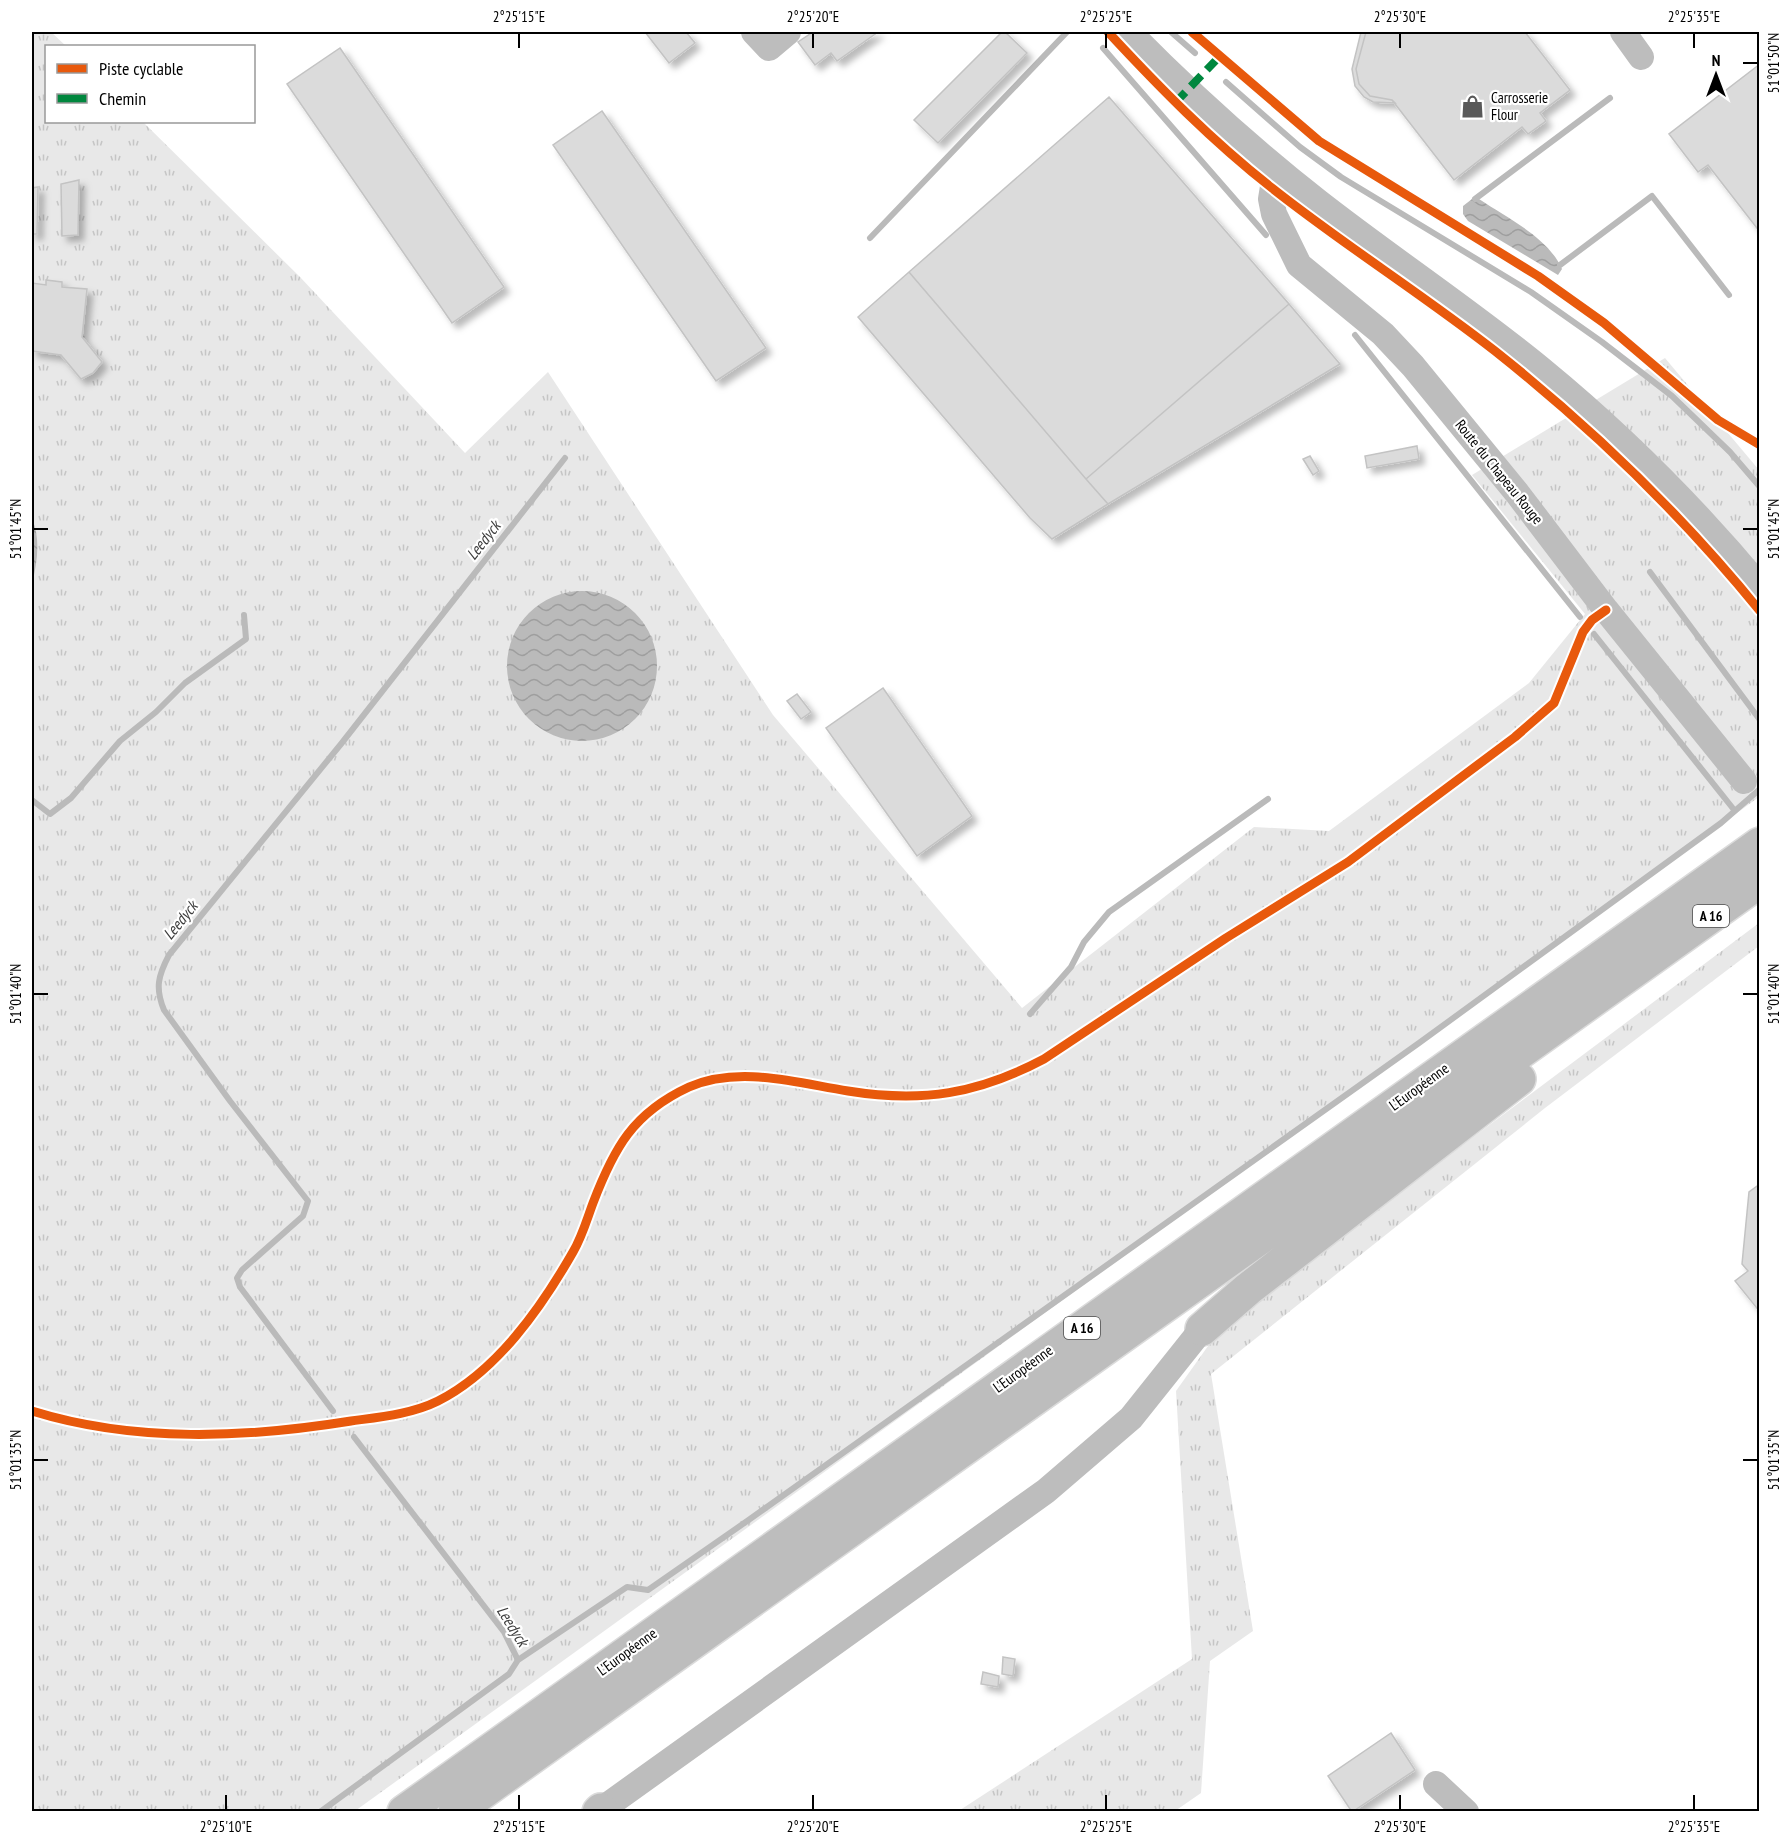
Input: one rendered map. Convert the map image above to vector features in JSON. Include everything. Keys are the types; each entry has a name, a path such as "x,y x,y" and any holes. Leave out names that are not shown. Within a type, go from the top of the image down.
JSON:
{"highway":[{"name":"L'Européenne","path":"404,1812 1760,844"},
{"name":"L'Européenne","path":"455,1812 1760,881"},
{"path":"1202,1329 1248,1289 1462,1123 1760,897"}],"street":[{"path":"754,32 769,48 788,32"},
{"path":"1129,32 1188,90 1276,168 1342,220 1483,322 1553,379 1654,473 1760,587"},
{"path":"1623,32 1641,57"},
{"name":"Route du Chapeau Rouge","path":"1276,168 1272,206 1276,223 1295,259 1310,276 1383,334 1413,366 1517,493 1606,610 1744,781"},
{"path":"600,1811 1036,1500 1131,1418 1202,1329"},
{"path":"1436,1784 1466,1812"}],"green space":[{"path":"32,32 51,32 65,45 45,45 45,123 144,123 300,277 465,453 548,372 773,715 1022,1008 1254,827 1329,831 1529,683 1585,614 1472,475 1665,358 1759,470 1759,797 355,1811 32,1812"},
{"path":"1759,923 1759,946 1545,1108 1211,1374 1253,1631 1210,1661 1201,1793 1175,1811 957,1812 1192,1659 1176,1391 1213,1339 1265,1293"}],"water":[{"path":"1472,199 1479,199 1537,238 1556,258 1562,269 1558,275 1468,221 1463,214 1463,206"},
{"path":"32,519 37,543 37,559 32,584"},
{"path":"582,591 597,592 611,597 624,603 635,613 645,624 651,637 656,651 656,681 651,695 645,708 635,719 624,729 611,735 597,740 582,741 567,740 553,735 540,729 529,719 519,708 513,695 508,681 507,666 508,651 513,637 519,624 529,613 540,603 553,597 567,592"}],"building":[{"path":"645,32 686,32 695,43 669,63"},
{"path":"813,32 878,32 837,61 831,53 815,65 798,42"},
{"path":"1002,32 1005,32 1027,53 938,143 914,120"},
{"path":"1361,32 1366,32 1356,69 1359,84 1370,96 1392,100 1395,103 1373,102 1364,97 1355,86 1352,69"},
{"name":"Carrosserie Flour","path":"1366,32 1525,32 1570,90 1540,113 1546,121 1528,134 1522,127 1454,180 1392,100 1370,96 1359,84 1356,69"},
{"path":"340,48 504,287 452,323 287,84"},
{"path":"1760,64 1760,232 1708,165 1698,172 1669,134"},
{"path":"1109,97 1289,304 1086,479 909,272"},
{"path":"602,111 766,348 716,381 553,145"},
{"path":"79,180 78,235 62,236 61,184"},
{"path":"38,187 37,234 32,234 32,188"},
{"path":"909,272 1108,504 1052,539 1030,518 858,317"},
{"path":"46,280 62,282 62,287 87,289 82,337 102,362 93,373 81,379 61,355 32,351 32,283 46,285"},
{"path":"1289,304 1340,364 1108,504 1086,479"},
{"path":"1417,446 1419,459 1367,468 1365,456"},
{"path":"1310,456 1319,471 1313,475 1303,459"},
{"path":"883,688 972,816 917,856 826,728"},
{"path":"797,694 811,712 801,719 787,701"},
{"path":"1760,1184 1760,1312 1735,1281 1748,1271 1742,1264 1749,1192"},
{"path":"1003,1657 1015,1659 1013,1676 1002,1674"},
{"path":"983,1672 999,1676 998,1687 981,1684"},
{"path":"1391,1733 1415,1770 1352,1812 1328,1776"}],"waterway":[{"path":"870,238 1067,32"},
{"path":"1171,32 1195,53"},
{"path":"1103,48 1266,235"},
{"path":"1226,82 1300,147 1341,177 1531,292 1602,342 1672,396 1730,452 1760,487"},
{"path":"1475,199 1610,98"},
{"path":"1560,265 1652,196 1729,295"},
{"path":"1355,335 1580,617"},
{"name":"Leedyck","path":"333,1411 240,1287 237,1278 242,1270 303,1216 308,1201 230,1101 164,1010 159,995 160,976 169,955 341,744 565,458"},
{"path":"1650,572 1760,720"},
{"path":"32,800 50,814 71,798 120,741 156,712 185,683 246,639 244,615"},
{"path":"1594,634 1735,811"},
{"path":"518,1660 627,1587 648,1590 750,1519 1419,1043 1721,823 1760,789"},
{"path":"1030,1014 1071,967 1084,942 1109,912 1268,799"},
{"name":"Leedyck","path":"320,1812 509,1674 518,1660 504,1632 354,1437"}],"marked path":[{"path":"1175,103 1219,57"}],"cycle path":[{"path":"1108,32 1228,152 1327,230 1495,351 1601,442 1699,541 1760,611"},
{"path":"1192,32 1319,141 1538,276 1604,323 1718,420 1760,445"},
{"path":"32,1411 71,1421 151,1433 231,1434 311,1427 384,1416 418,1409 438,1401 479,1373 516,1336 532,1316 576,1246 601,1183 618,1149 628,1134 653,1108 689,1087 728,1077 748,1076 788,1080 875,1095 949,1093 996,1080 1044,1059 1226,938 1348,862 1515,737 1554,703 1583,632 1592,620 1606,610"}],"place":[{"name":"Carrosserie Flour","path":"1473,107"}]}
